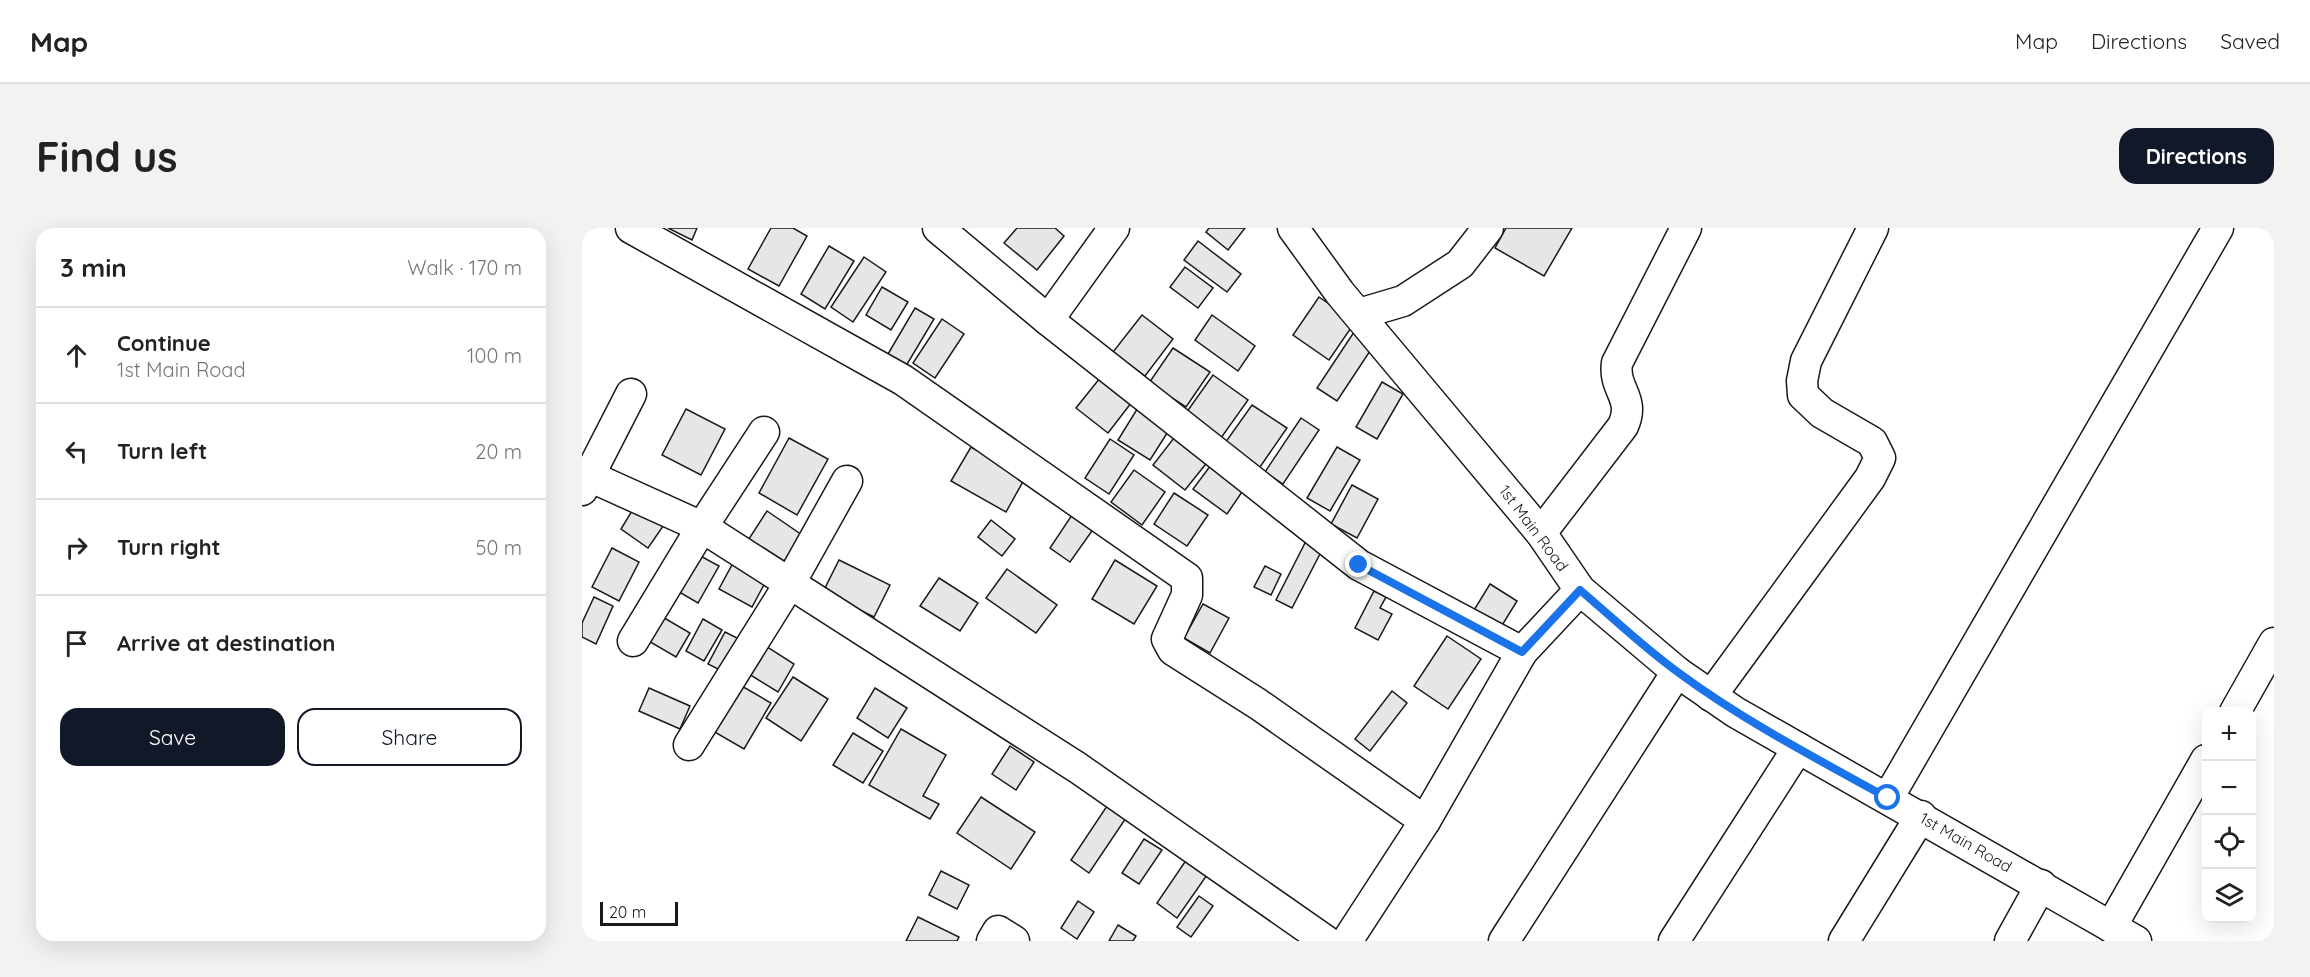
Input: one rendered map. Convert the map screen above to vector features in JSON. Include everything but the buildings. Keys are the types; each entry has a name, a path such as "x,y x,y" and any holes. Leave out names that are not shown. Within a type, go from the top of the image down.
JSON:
{"street":[{"path":"631,228 903,380 1187,578 1187,595 1167,639 1173,650 1258,704 1425,821"},
{"path":"938,228 1048,320 1359,565 1522,652"},
{"path":"1048,320 1114,228"},
{"name":"1st Main Road","path":"1294,228 1359,314 1541,533 1580,590 1677,672 1711,696 2123,934"},
{"path":"1359,314 1403,301 1460,264 1488,228"},
{"path":"1541,533 1623,426 1628,416 1628,405 1618,382 1617,363 1686,228"},
{"path":"1711,696 1870,478 1880,458 1872,442 1822,413 1803,395 1802,381 1806,361 1872,228"},
{"path":"1888,798 2218,228"},
{"path":"631,394 586,483 702,527 1078,768 1326,941"},
{"path":"633,641 702,527 764,432"},
{"path":"689,745 790,583 847,482"},
{"path":"1347,941 1425,821 1522,652 1580,590"},
{"path":"2237,707 2274,643"},
{"path":"1504,941 1677,672"},
{"path":"1674,941 1798,748"},
{"path":"2123,934 2206,761"},
{"path":"1844,941 1921,816"},
{"path":"2010,941 2041,885"},
{"path":"992,941 998,931 1014,941"}],"route":[{"path":"1359,565 1522,652 1580,590 1677,672 1711,696 1735,712 1888,798"}]}
